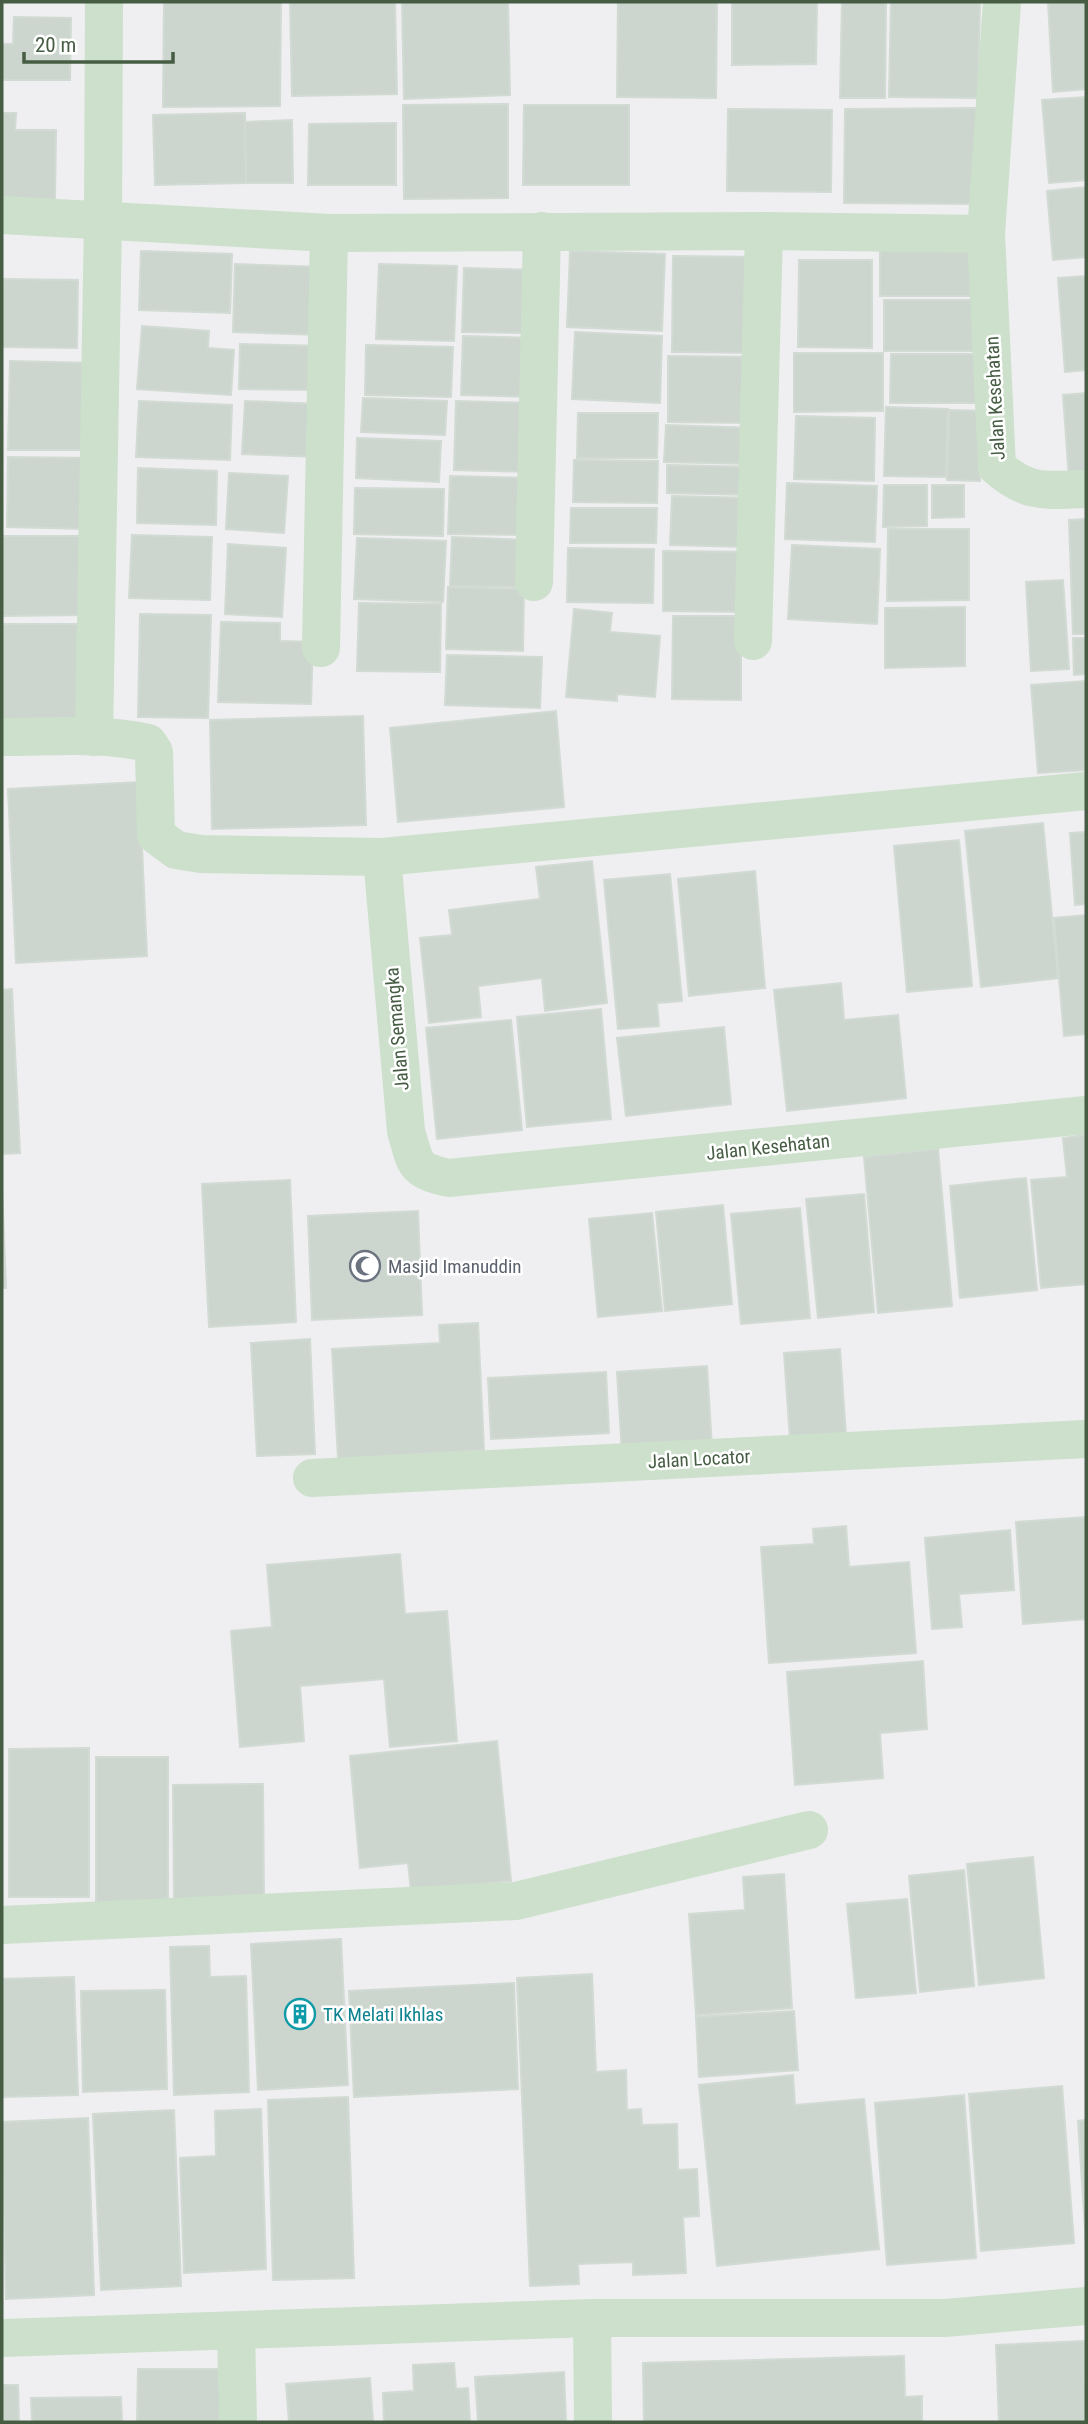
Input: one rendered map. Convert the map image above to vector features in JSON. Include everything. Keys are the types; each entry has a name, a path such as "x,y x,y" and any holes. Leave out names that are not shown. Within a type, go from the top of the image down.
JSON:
{"street":[{"path":"93,737 103,220 104,2"},
{"path":"2,215 328,233 764,231 986,234 1002,2"},
{"path":"753,641 764,231"},
{"path":"534,582 542,232"},
{"path":"321,648 328,233"},
{"name":"Jalan Kesehatan","path":"986,234 997,467 1010,479 1029,488 1086,489"},
{"path":"2,737 93,737 132,739 148,743 154,752 156,835 176,850 201,854 382,857 1086,791"},
{"name":"Jalan Semangka","path":"382,857 406,1131 415,1162 426,1173 449,1178"},
{"name":"Jalan Kesehatan","path":"449,1178 1086,1115"},
{"name":"Jalan Locator","path":"312,1478 1086,1440"},
{"path":"2,1926 516,1902 809,1830"},
{"path":"2,2338 592,2318 945,2318 1086,2306"},
{"path":"592,2318 593,2422"},
{"path":"236,2331 239,2422"}],"building":[{"path":"164,2 281,2 280,106 163,107"},
{"path":"290,2 395,2 397,94 292,96"},
{"path":"402,2 508,2 510,95 404,99"},
{"path":"618,2 717,2 716,98 617,97"},
{"path":"732,2 817,2 816,64 732,65"},
{"path":"842,2 886,2 885,98 840,98"},
{"path":"891,2 980,2 978,98 889,97"},
{"path":"1048,2 1086,2 1086,89 1053,92"},
{"path":"14,17 71,18 70,80 2,80 2,44 13,44"},
{"path":"1086,97 1086,180 1049,183 1042,100"},
{"path":"508,104 508,198 404,199 403,105"},
{"path":"524,105 629,105 629,185 523,185"},
{"path":"978,108 978,204 844,203 845,109"},
{"path":"728,109 832,110 831,192 727,191"},
{"path":"2,113 16,113 15,130 56,130 55,200 2,199"},
{"path":"245,113 246,183 155,185 153,115"},
{"path":"292,120 293,183 246,183 245,122"},
{"path":"396,123 396,185 308,185 309,124"},
{"path":"1086,187 1086,257 1053,260 1047,191"},
{"path":"880,248 986,248 985,296 880,296"},
{"path":"141,251 232,254 230,313 139,310"},
{"path":"570,251 665,254 662,331 567,327"},
{"path":"673,256 761,257 759,353 672,352"},
{"path":"799,260 872,260 872,348 798,347"},
{"path":"235,264 324,267 321,335 233,332"},
{"path":"379,264 457,266 454,341 376,339"},
{"path":"464,268 535,270 534,333 462,332"},
{"path":"1086,276 1086,370 1065,372 1058,278"},
{"path":"3,279 78,280 77,348 3,347"},
{"path":"884,300 976,300 976,351 884,351"},
{"path":"142,326 209,331 208,348 234,350 231,395 137,389"},
{"path":"575,332 662,336 660,403 572,399"},
{"path":"463,336 534,338 533,397 461,395"},
{"path":"240,344 321,346 320,390 239,389"},
{"path":"366,345 453,347 451,397 365,395"},
{"path":"794,353 883,353 883,411 794,412"},
{"path":"891,354 978,354 978,403 890,403"},
{"path":"668,356 753,357 752,423 668,422"},
{"path":"10,361 92,363 90,450 8,450"},
{"path":"1086,393 1086,477 1069,479 1063,395"},
{"path":"363,398 447,401 445,435 361,432"},
{"path":"139,401 232,405 230,460 136,457"},
{"path":"245,401 319,404 317,457 242,454"},
{"path":"456,401 534,403 533,472 454,470"},
{"path":"886,407 948,409 946,477 884,476"},
{"path":"949,410 983,411 980,481 947,480"},
{"path":"578,413 658,413 657,458 577,458"},
{"path":"796,416 875,418 874,481 794,479"},
{"path":"666,425 754,428 754,464 664,462"},
{"path":"357,438 441,441 439,482 356,478"},
{"path":"8,457 90,458 88,529 7,527"},
{"path":"574,460 658,461 657,503 573,502"},
{"path":"667,465 754,467 753,495 667,493"},
{"path":"138,468 217,471 216,525 137,523"},
{"path":"229,473 288,476 284,533 226,529"},
{"path":"450,476 532,478 530,535 448,534"},
{"path":"787,483 877,486 875,542 785,539"},
{"path":"884,485 927,485 927,526 883,527"},
{"path":"932,485 964,485 964,517 932,518"},
{"path":"355,488 444,489 443,536 354,534"},
{"path":"672,496 751,498 750,547 670,545"},
{"path":"571,508 657,508 656,543 570,543"},
{"path":"1086,519 1086,634 1073,634 1069,520"},
{"path":"888,529 969,529 969,600 887,601"},
{"path":"132,535 212,537 210,600 129,598"},
{"path":"2,536 83,536 83,615 2,616"},
{"path":"452,537 531,540 530,587 450,586"},
{"path":"357,538 446,541 443,602 354,599"},
{"path":"228,544 286,548 282,617 225,614"},
{"path":"792,545 880,549 877,624 788,619"},
{"path":"568,548 654,549 653,603 567,602"},
{"path":"663,551 750,552 750,612 663,611"},
{"path":"1063,580 1069,669 1031,671 1026,582"},
{"path":"448,587 524,589 523,651 446,649"},
{"path":"359,603 441,604 440,672 357,671"},
{"path":"965,607 965,666 885,668 885,608"},
{"path":"574,609 612,613 610,632 660,636 655,697 617,694 617,701 566,697"},
{"path":"140,614 211,615 208,718 138,717"},
{"path":"673,616 741,616 741,700 672,699"},
{"path":"221,622 280,623 280,641 313,642 311,704 218,702"},
{"path":"2,624 85,624 84,721 2,721"},
{"path":"1073,638 1086,638 1086,674 1074,675"},
{"path":"447,655 542,657 540,708 445,705"},
{"path":"1086,681 1086,770 1038,773 1031,685"},
{"path":"556,711 564,807 398,822 390,728"},
{"path":"363,716 366,825 212,829 210,720"},
{"path":"139,782 147,956 16,963 8,789"},
{"path":"1043,823 1058,978 981,987 965,831"},
{"path":"1086,832 1086,904 1075,905 1070,833"},
{"path":"959,840 972,986 907,992 894,846"},
{"path":"592,861 607,1003 545,1011 542,978 478,986 481,1017 429,1023 420,938 452,935 449,910 540,899 536,867"},
{"path":"755,871 765,988 689,996 678,879"},
{"path":"670,874 682,1001 657,1003 659,1026 618,1029 604,880"},
{"path":"1086,915 1086,1034 1064,1036 1054,918"},
{"path":"841,983 844,1020 898,1015 906,1098 787,1111 774,990"},
{"path":"12,989 20,1153 2,1154 2,990"},
{"path":"601,1009 611,1119 527,1127 517,1017"},
{"path":"511,1020 522,1130 437,1139 426,1028"},
{"path":"724,1027 731,1104 626,1116 617,1038"},
{"path":"1086,1135 1086,1284 1041,1288 1031,1180 1067,1177 1063,1138"},
{"path":"938,1149 952,1306 878,1313 864,1157"},
{"path":"1026,1178 1037,1290 960,1298 950,1186"},
{"path":"290,1180 296,1322 209,1327 202,1184"},
{"path":"2,1186 6,1288 2,1288"},
{"path":"864,1194 874,1312 818,1318 806,1199"},
{"path":"723,1205 732,1304 665,1311 656,1212"},
{"path":"800,1208 810,1318 741,1324 731,1214"},
{"name":"Masjid Imanuddin","path":"418,1211 422,1315 312,1320 308,1216"},
{"path":"652,1213 662,1311 598,1317 589,1219"},
{"path":"478,1323 484,1450 338,1459 332,1349 440,1343 439,1325"},
{"path":"310,1339 315,1454 257,1456 251,1343"},
{"path":"840,1349 846,1436 790,1439 784,1353"},
{"path":"707,1366 712,1448 622,1454 617,1372"},
{"path":"606,1372 609,1433 491,1439 488,1378"},
{"path":"1086,1517 1086,1619 1023,1624 1016,1522"},
{"path":"846,1526 849,1567 909,1562 916,1653 769,1663 761,1547 814,1544 813,1529"},
{"path":"1010,1530 1014,1590 959,1594 962,1627 932,1629 925,1538"},
{"path":"400,1554 405,1614 447,1611 457,1741 390,1747 384,1679 300,1686 304,1741 240,1747 231,1631 272,1627 267,1565"},
{"path":"923,1661 927,1729 880,1733 883,1778 795,1785 787,1672"},
{"path":"497,1741 511,1881 411,1891 408,1863 360,1868 350,1756"},
{"path":"89,1748 89,1897 9,1897 9,1749"},
{"path":"96,1757 168,1757 168,1906 96,1907"},
{"path":"263,1784 264,1898 174,1900 173,1785"},
{"path":"1033,1857 1044,1978 979,1985 967,1864"},
{"path":"964,1870 974,1986 920,1992 909,1876"},
{"path":"784,1874 792,2008 696,2015 689,1914 745,1910 743,1877"},
{"path":"907,1899 916,1993 856,1998 847,1904"},
{"name":"TK Melati Ikhlas","path":"341,1939 348,2085 258,2090 251,1944"},
{"path":"209,1946 210,1977 246,1976 249,2092 174,2095 170,1947"},
{"path":"592,1974 596,2072 626,2070 627,2110 641,2109 642,2125 677,2124 678,2170 697,2169 699,2216 683,2217 686,2273 633,2275 633,2262 578,2264 579,2284 530,2286 517,1978"},
{"path":"74,1977 78,2095 2,2097 2,1979"},
{"path":"514,1983 518,2089 354,2097 349,1991"},
{"path":"165,1990 167,2089 83,2092 81,1991"},
{"path":"794,2011 798,2070 699,2077 696,2017"},
{"path":"793,2075 795,2105 864,2099 879,2249 717,2266 699,2085"},
{"path":"1062,2086 1074,2243 981,2251 969,2094"},
{"path":"964,2095 976,2258 887,2265 875,2103"},
{"path":"348,2097 354,2278 273,2280 268,2100"},
{"path":"261,2109 266,2269 184,2273 180,2158 216,2156 215,2111"},
{"path":"174,2110 181,2286 101,2290 93,2114"},
{"path":"88,2118 94,2295 6,2299 2,2122"},
{"path":"1086,2120 1086,2245 1078,2121"},
{"path":"1084,2341 1086,2422 999,2422 996,2345"},
{"path":"904,2356 905,2397 922,2396 922,2422 644,2422 643,2363"},
{"path":"454,2363 456,2389 468,2388 470,2422 384,2422 383,2393 414,2391 413,2365"},
{"path":"138,2369 224,2369 224,2422 137,2422"},
{"path":"564,2372 566,2422 478,2422 475,2377"},
{"path":"370,2378 373,2422 289,2422 286,2384"},
{"path":"2,2385 18,2385 19,2422 2,2422"},
{"path":"121,2397 122,2422 32,2422 31,2398"}],"place":[{"name":"Masjid Imanuddin","path":"365,1266"},
{"name":"TK Melati Ikhlas","path":"300,2014"}]}
